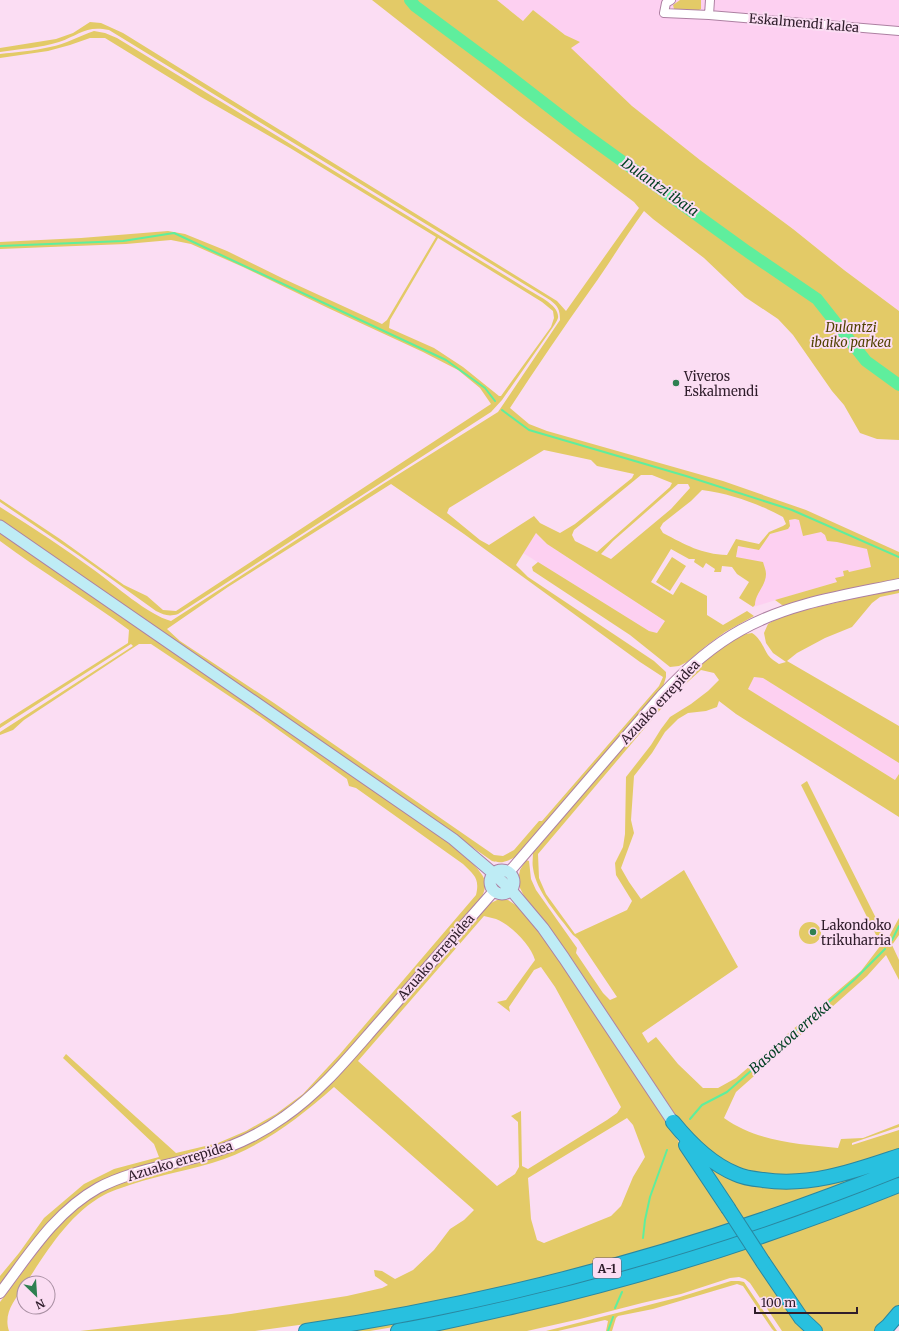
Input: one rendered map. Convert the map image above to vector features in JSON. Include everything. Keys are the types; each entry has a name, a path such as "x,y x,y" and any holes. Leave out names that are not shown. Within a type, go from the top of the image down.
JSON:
{"highway":[{"path":"673,1122 694,1145 720,1166 736,1174 761,1180 791,1183 815,1181 855,1171 899,1156"},
{"path":"673,1122 690,1151 801,1318 815,1331"},
{"name":"A-1","path":"306,1331 398,1316 453,1305 613,1266 684,1246 751,1224 817,1201 899,1169"},
{"name":"A-1","path":"398,1331 458,1320 618,1281 690,1260 810,1219 899,1185"},
{"path":"882,1331 899,1313"}],"main road":[{"path":"0,526 453,839 493,872 511,890 543,928 673,1122"},
{"path":"504,869 510,871 514,877 515,884 507,893 498,894 491,887 490,877 493,872 498,870 504,869"}],"street":[{"name":"Eskalmendi kalea","path":"671,0 666,3 664,13 709,15 899,31"},
{"path":"709,15 710,0"},
{"name":"Azuako errepidea","path":"510,871 661,696 692,665 714,647 742,629 791,608 899,584"},
{"name":"Azuako errepidea","path":"0,1293 51,1227 70,1208 89,1194 116,1180 202,1156 245,1140 271,1126 312,1096 494,891"}],"shaded area":[{"path":"497,0 899,0 899,311 844,270 793,229 700,160 632,106 570,48 579,42 565,35 533,10 523,21"},
{"path":"795,519 871,550 899,569 833,583 753,607 756,581 736,557 738,546 759,550 770,534 788,529 789,520"},
{"path":"536,533 547,544 665,621 657,633 649,631 523,553"},
{"path":"754,677 763,678 899,763 899,774 895,780 747,689"}],"green space":[{"name":"Dulantzi ibaiko parkea","path":"372,0 497,0 523,21 533,10 565,35 580,42 571,48 632,106 700,160 793,229 844,270 899,311 899,440 877,439 860,433 844,405 832,391 793,335 778,319 745,297 704,258 644,211 510,408 529,424 547,431 723,481 806,510 899,552 899,579 782,605 775,600 837,582 835,578 844,576 843,571 848,570 849,572 871,567 867,549 827,541 825,535 821,532 803,536 799,520 789,520 790,526 788,529 770,534 759,550 738,546 736,557 763,562 766,574 766,578 753,607 739,598 749,582 737,574 732,567 722,566 721,572 714,572 715,569 706,563 703,568 694,562 695,559 689,559 671,549 651,582 673,595 681,582 707,596 707,615 723,625 747,611 754,616 725,632 687,662 679,666 670,667 630,635 533,571 532,567 538,562 649,631 657,633 665,621 547,544 536,533 516,565 528,577 654,661 666,672 666,677 663,687 517,856 508,861 499,862 492,861 366,772 0,520 0,507 94,570 152,613 171,621 383,484 498,412 560,320 560,314 557,306 550,300 109,30 88,30 59,42 37,47 0,52 0,48 56,39 73,33 90,22 101,23 123,33 557,301 566,311 639,208 634,202 520,116","holes":["544,450 591,460 597,466 634,474 632,478 575,524 560,533 540,523 534,516 489,545 480,540 447,513 449,508","641,475 652,475 672,483 670,487 597,552 575,541 572,535 574,530","391,484 464,534 640,662 663,677 659,686 542,821 539,821 514,850 503,856 494,855 274,703 180,641 167,629 228,587","678,484 688,484 690,488 671,509 611,559 601,554 613,541","702,490 723,494 754,503 783,517 786,524 769,532 759,544 736,539 727,555 701,551 679,541 663,533 660,528 663,523 691,501"]},
{"path":"680,0 701,0 701,9 697,11 674,9 673,5"},
{"path":"94,31 105,33 117,38 541,297 558,313 557,321 553,327 502,400 491,412 178,614 172,615 156,611 78,555 0,502 0,499 60,539 124,585 147,596 163,610 176,611 491,404 480,388 458,370 243,267 191,244 171,240 126,244 0,249 0,242 81,238 168,231 185,234 227,251 382,324 387,320 436,237 105,38 90,38 48,51 0,58 0,54 56,46","holes":["438,238 542,302 553,311 554,318 551,327 501,396 499,396 463,367 434,348 389,328 390,320"]},
{"path":"0,533 435,833 455,848 478,869 485,881 485,889 482,897 348,1050 318,1083 300,1099 275,1118 251,1132 201,1152 163,1161 62,1209 44,1227 0,1286 0,1276 19,1253 44,1218 84,1184 114,1169 159,1157 154,1144 63,1058 66,1054 176,1153 218,1143 246,1131 276,1114 303,1094 340,1054 476,895 477,881 473,874 463,864 356,788 349,786 347,779 259,716 151,644 139,644 24,720 13,730 0,735 0,732 133,646 131,644 0,728 0,724 128,643 129,630 0,541"},
{"path":"672,557 686,566 670,591 656,582"},
{"path":"899,588 899,593 880,597 872,603 852,627 825,638 797,653 787,661 899,726 899,763 763,678 754,677 748,689 895,780 899,774 899,817 736,714 719,701 717,707 706,711 688,713 678,719 665,732 652,753 634,776 631,820 634,833 621,868 641,899 684,870 738,967 642,1033 648,1043 656,1037 678,1064 703,1088 718,1088 736,1078 861,971 881,945 801,785 807,781 887,940 899,918 899,935 892,945 899,960 899,980 886,955 867,976 736,1092 724,1118 737,1126 764,1137 793,1143 838,1148 841,1139 863,1138 899,1124 899,1127 852,1143 852,1145 899,1130 899,1151 832,1172 780,1178 738,1169 719,1159 686,1131 572,959 550,928 524,896 518,880 520,870 526,860 529,861 531,879 536,890 577,948 576,953 603,993 610,1000 617,997 578,939 573,935 543,895 535,877 533,853 661,703 699,664 740,635 752,633 760,640 768,655 772,659 779,664 786,662 773,653 766,643 764,633 768,624 776,619 800,611","holes":["701,670 714,673 719,680 691,704 670,717 651,745 626,777 625,834 623,847 615,863 616,875 632,901 627,910 575,934 546,894 539,878 538,854 671,697"]},
{"path":"497,900 508,900 520,908 554,952 663,1117 722,1212 732,1207 696,1152 757,1183 899,1162 776,1209 697,1235 589,1267 416,1306 350,1318 255,1331 80,1331 231,1314 347,1296 382,1288 388,1285 375,1276 374,1270 382,1271 395,1279 413,1270 434,1250 450,1229 464,1220 474,1210 334,1087 277,1132 246,1150 212,1163 132,1184 108,1193 91,1203 80,1212 69,1223 42,1258 31,1275 20,1275 48,1238 68,1215 106,1188 216,1157 244,1146 273,1130 302,1110 352,1061 489,904","holes":["484,916 496,919 508,926 520,936 533,954 535,960 506,1000 497,1002 510,1012 509,1007 534,970 541,967 555,987 621,1107 617,1113 607,1120 528,1169 522,1166 521,1111 511,1116 518,1122 519,1167 515,1174 497,1186 358,1061","627,1118 633,1125 645,1157 633,1177 621,1206 611,1216 544,1243 537,1240 531,1219 528,1178"]},
{"path":"810,922 818,925 821,933 818,941 810,944 802,941 799,933 802,925"},
{"path":"899,1174 899,1180 784,1224 623,1274 435,1320 370,1331 334,1331 462,1308"},
{"path":"899,1193 899,1309 877,1331 782,1331 750,1283 739,1277 730,1278 681,1294 527,1331 436,1331 576,1299 659,1276 780,1237"},
{"path":"16,1281 16,1299 11,1307 8,1318 9,1331 0,1331 0,1302"},
{"path":"731,1281 744,1282 777,1331 772,1329 743,1286 737,1284 653,1309 618,1316 612,1331 606,1331 608,1321 605,1320 558,1331 546,1331 680,1297"}],"waterway":[{"name":"Dulantzi ibaia","path":"410,0 415,6 579,130 748,252 817,299 866,361 899,385"},
{"path":"0,246 123,241 174,233 446,360 485,388 495,401"},
{"path":"502,410 529,430 686,476 792,510 899,557"},
{"name":"Basotxoa erreka","path":"892,940 899,926"},
{"name":"Basotxoa erreka","path":"690,1119 702,1105 727,1092 855,979 885,949"},
{"name":"Basotxoa erreka","path":"643,1238 650,1197 667,1150"},
{"name":"Basotxoa erreka","path":"615,1308 622,1292"},
{"name":"Basotxoa erreka","path":"608,1331 613,1317"}],"place":[{"name":"Viveros Eskalmendi","path":"676,383"},
{"name":"Lakondoko trikuharria","path":"813,932"}]}
